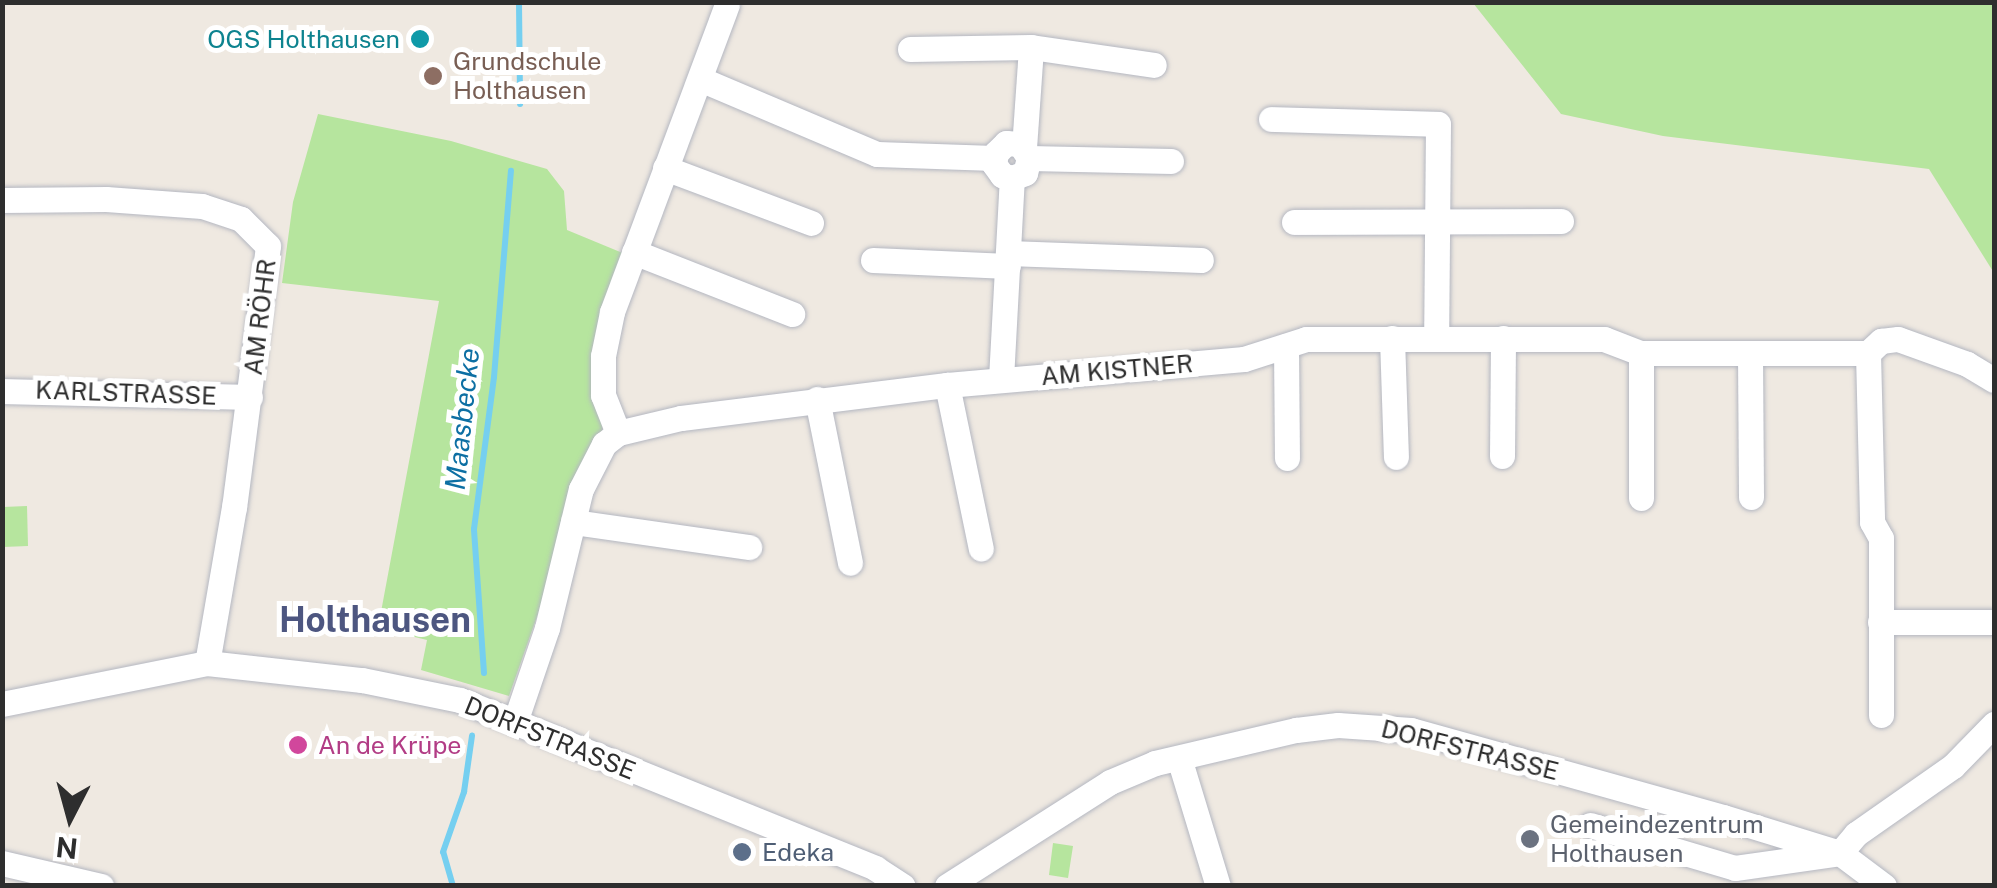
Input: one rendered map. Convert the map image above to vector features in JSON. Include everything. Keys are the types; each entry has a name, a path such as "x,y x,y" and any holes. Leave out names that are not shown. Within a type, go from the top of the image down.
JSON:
{"street":[{"path":"515,722 546,628 581,488 604,444 618,433 604,394 604,356 612,312 728,5"},
{"path":"1012,178 1025,173 1031,47"},
{"path":"910,49 1031,47 1154,65"},
{"path":"700,79 876,154 994,158"},
{"path":"1271,119 1438,124 1436,337"},
{"path":"994,158 1006,143 1027,153 1170,161"},
{"path":"994,158 998,170 1012,178"},
{"path":"665,168 812,223"},
{"path":"1001,380 1012,178"},
{"name":"AM RÖHR","path":"2,200 106,199 202,206 241,219 268,246 250,397 207,664"},
{"path":"1294,222 1561,222"},
{"path":"634,252 792,314"},
{"path":"873,260 1201,260"},
{"path":"1392,338 1396,457"},
{"path":"1502,456 1503,338"},
{"name":"AM KISTNER","path":"618,433 681,418 816,400 1244,360 1306,339 1604,339 1641,353 1868,353 1887,338 1908,340 1967,364 1994,380"},
{"path":"1286,346 1287,458"},
{"path":"1641,353 1641,498"},
{"path":"1750,353 1751,497"},
{"path":"1868,353 1872,522 1880,538 1881,715"},
{"path":"947,385 980,549"},
{"name":"KARLSTRASSE","path":"2,391 250,397"},
{"path":"816,400 850,563"},
{"path":"573,522 749,547"},
{"path":"1880,622 1994,622"},
{"name":"DORFSTRASSE","path":"2,704 207,664 362,680 460,700 860,862 903,886"},
{"path":"1590,825 1735,868 1840,853 1856,834 1953,766 1994,724"},
{"name":"DORFSTRASSE","path":"947,886 1110,782 1179,758 1310,728 1373,726 1411,730 1840,853 1884,886"},
{"path":"1179,758 1218,886"},
{"path":"2,863 101,886"}],"green space":[{"path":"1473,3 1994,3 1994,273 1929,169 1663,136 1561,114"},
{"path":"318,114 451,141 547,169 564,191 567,230 625,254 602,432 509,696 421,670 427,640 378,628 439,301 282,283 293,202"},
{"path":"27,506 28,546 3,547 3,507"},
{"path":"1053,843 1073,846 1068,878 1049,875"}],"waterway":[{"name":"Maasbecke","path":"519,2 520,104"},
{"name":"Maasbecke","path":"484,673 474,529 494,377 511,171"},
{"name":"Maasbecke","path":"453,886 443,852 464,792 472,736"}],"place":[{"name":"OGS Holthausen","path":"420,39"},
{"name":"Grundschule Holthausen","path":"433,76"},
{"name":"An de Krüpe","path":"298,745"},
{"name":"Gemeindezentrum Holthausen","path":"1530,839"},
{"name":"Edeka","path":"742,852"}],"district":[{"name":"Holthausen","path":"375,620"}]}
